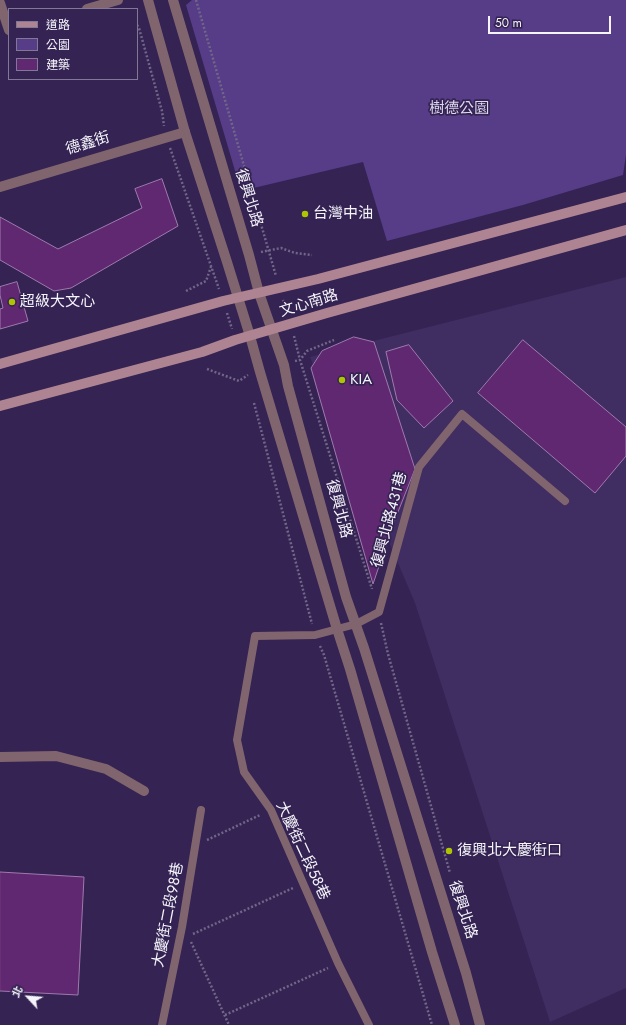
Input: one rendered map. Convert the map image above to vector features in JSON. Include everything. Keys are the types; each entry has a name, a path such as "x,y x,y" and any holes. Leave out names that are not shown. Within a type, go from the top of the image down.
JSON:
{"main road":[{"name":"文心南路","path":"0,364 223,301 238,299 626,197"},
{"name":"文心南路","path":"0,406 202,352 235,340 626,230"}],"street":[{"path":"90,8 118,0"},
{"path":"148,0 185,132 250,336 350,669 432,952 455,1025"},
{"name":"復興北路","path":"173,0 259,293 284,365 288,386 346,597 356,624 466,974 480,1025"},
{"path":"0,3 8,28"},
{"name":"德鑫街","path":"0,187 185,132"},
{"path":"0,757 56,756 106,769 144,791"}],"lane":[{"name":"復興北路431巷","path":"379,612 419,467 462,414 565,501"},
{"path":"315,635 356,624 379,612"},
{"name":"大慶街二段58巷","path":"315,635 255,636 237,740 244,772 271,810 302,884 338,963 369,1025"},
{"name":"大慶街二段98巷","path":"162,1025 182,927 201,810"}],"path":[{"path":"196,0 279,288 291,324 300,360 379,612 388,654 450,874"},
{"path":"269,250 281,248 295,253 312,255"},
{"path":"186,291 206,281 211,266 235,340"},
{"path":"300,360 307,351 334,340"},
{"path":"244,368 249,383"},
{"path":"207,369 239,381 247,376"},
{"path":"253,399 315,635 324,656 432,1025"},
{"path":"196,846 271,810"},
{"path":"229,1025 189,936 302,884"},
{"path":"225,1015 338,963"}],"shaded area":[{"path":"626,277 626,988 550,1022 415,603 310,357"}],"green space":[{"name":"樹德公園","path":"192,0 626,0 626,155 623,175 523,205 387,241 363,162 241,191 186,5"}],"building":[{"path":"162,179 178,226 71,288 54,291 0,260 0,217 58,249 142,208 135,189"},
{"name":"超級大文心","path":"17,282 28,321 0,329 0,309 3,308 0,287"},
{"path":"354,337 374,342 415,469 394,522 373,584 311,368 322,351"},
{"path":"523,340 626,427 626,456 595,493 478,393"},
{"path":"409,345 453,401 424,428 397,400 386,352"},
{"path":"0,872 84,877 78,995 0,991"}],"place":[{"name":"台灣中油","path":"305,214"},
{"name":"超級大文心","path":"12,302"},
{"name":"KIA","path":"342,380"},
{"name":"復興北大慶街口","path":"449,851"}]}
